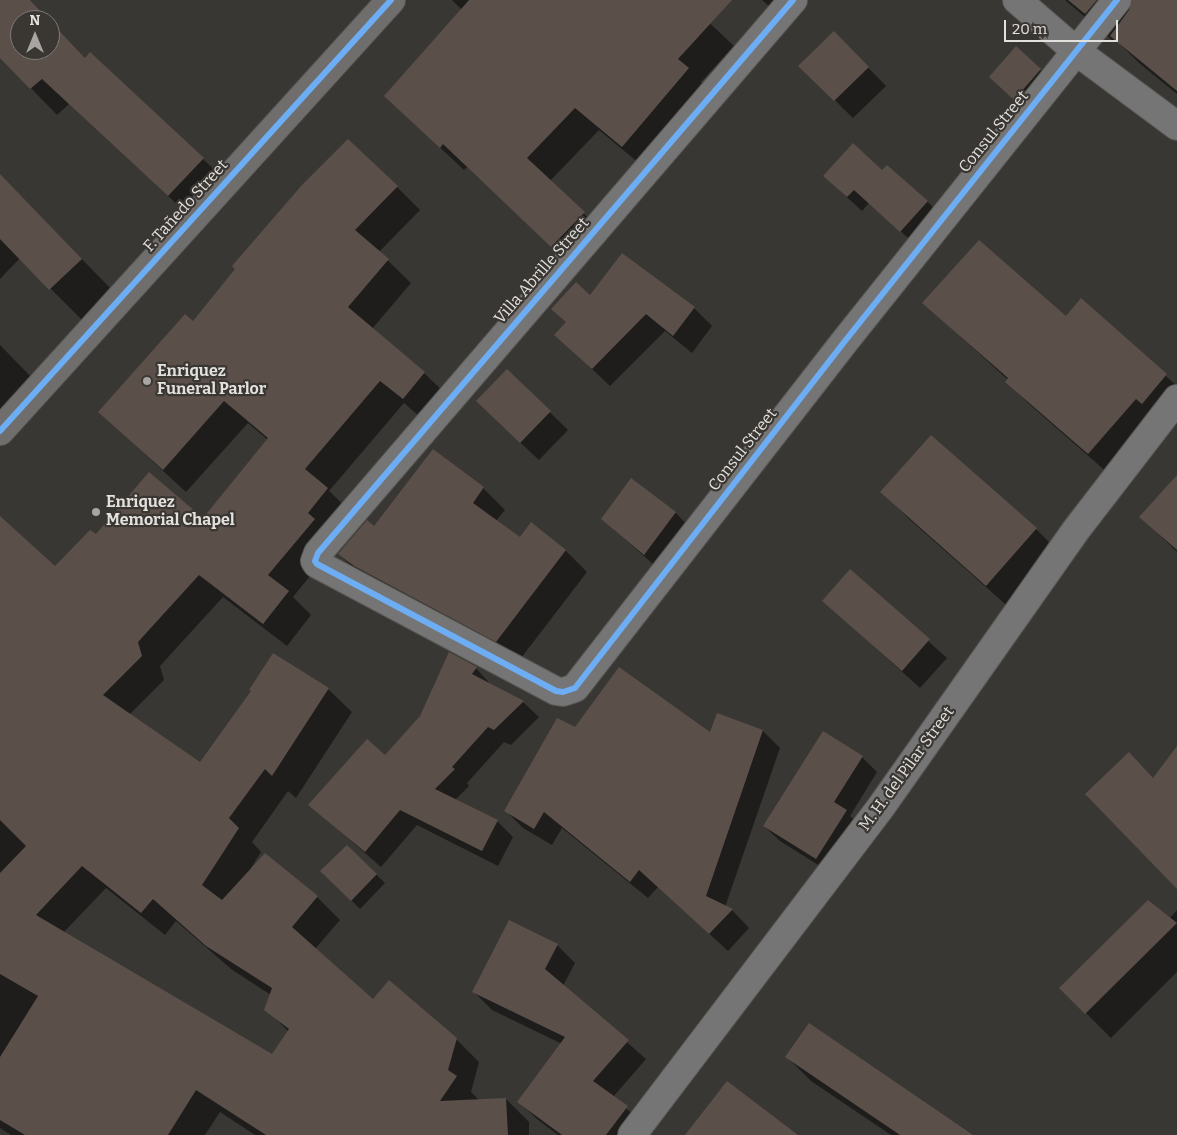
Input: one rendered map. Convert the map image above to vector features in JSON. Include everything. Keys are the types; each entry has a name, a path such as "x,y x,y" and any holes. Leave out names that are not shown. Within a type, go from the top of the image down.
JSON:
{"main road":[{"name":"F. Tañedo Street","path":"0,431 391,0"}],"street":[{"name":"Villa Abrille Street","path":"314,561 318,553 793,0"},
{"path":"1017,0 1076,51 1177,126"},
{"name":"Consul Street","path":"314,561 556,690 563,692 575,688 845,341 1117,0"},
{"name":"M. H. del Pilar Street","path":"632,1135 882,807 1076,530 1177,398"}],"building":[{"path":"0,0 30,0 40,10 10,10 10,60 60,60 60,32 85,58 90,52 204,158 168,196 42,79 30,89 0,58"},
{"path":"469,0 732,0 678,59 689,68 622,147 575,108 527,158 585,212 551,247 443,144 440,148 384,96"},
{"path":"1068,0 1097,0 1085,14"},
{"path":"1132,0 1177,0 1177,91 1110,36 1129,10"},
{"path":"834,31 869,67 834,101 798,66"},
{"path":"1016,46 1041,69 1014,100 989,77"},
{"path":"348,139 398,186 355,230 389,259 348,307 425,372 403,399 380,381 305,469 328,488 308,513 315,519 268,575 289,591 263,624 199,575 138,642 142,656 103,695 200,762 251,691 249,690 273,653 329,688 272,776 265,769 229,818 239,828 202,885 222,900 265,853 318,896 292,927 373,999 389,980 457,1038 448,1070 457,1076 440,1101 506,1098 508,1135 266,1135 196,1090 168,1135 25,1135 0,1120 0,1057 38,996 0,974 0,873 26,846 0,820 0,516 55,566 90,530 96,534 149,472 203,518 268,438 224,401 163,470 98,412 185,314 193,321 235,269 232,266 302,185","holes":["82,866 141,913 153,899 206,946 272,988 264,1010 289,1029 272,1054 36,915"]},
{"path":"853,143 882,170 887,165 928,201 900,232 854,190 847,197 823,176"},
{"path":"0,174 82,259 49,290 0,239"},
{"path":"979,240 1066,316 1081,298 1167,374 1142,404 1136,399 1088,454 1005,382 1008,378 922,303"},
{"path":"622,253 695,307 673,336 646,314 592,369 554,335 566,322 551,309 576,282 590,295"},
{"path":"507,369 551,411 520,443 476,401"},
{"path":"931,435 1037,528 986,586 880,492"},
{"path":"433,449 484,487 473,503 520,537 531,522 566,550 496,642 354,566 338,554 367,520 374,526"},
{"path":"1177,475 1177,550 1139,517"},
{"path":"631,478 676,512 644,555 601,519"},
{"path":"850,569 930,639 902,671 822,601"},
{"path":"449,652 477,667 472,674 524,701 494,730 488,727 452,767 455,769 435,789 498,820 482,851 400,810 365,852 308,805 367,739 385,755 420,716"},
{"path":"619,667 710,732 717,713 763,730 706,896 733,909 709,934 639,870 630,882 544,812 534,829 504,811 557,718 575,727"},
{"path":"823,731 863,756 834,802 847,810 816,859 763,826"},
{"path":"1177,746 1177,889 1085,794 1129,752 1153,778"},
{"path":"347,845 377,874 351,901 320,871"},
{"path":"1148,900 1177,923 1085,1014 1059,988"},
{"path":"509,920 558,944 545,969 629,1040 593,1081 628,1106 606,1135 562,1135 517,1102 565,1037 472,992"},
{"path":"809,1023 973,1135 900,1135 785,1057"},
{"path":"727,1081 798,1135 685,1135"}],"cycle path":[{"path":"0,431 391,0"},
{"path":"793,0 318,553 315,561 317,564 556,691 563,692 575,688 845,341 1117,0"}],"place":[{"name":"Enriquez Funeral Parlor","path":"147,381"},
{"name":"Enriquez Memorial Chapel","path":"96,512"}]}
